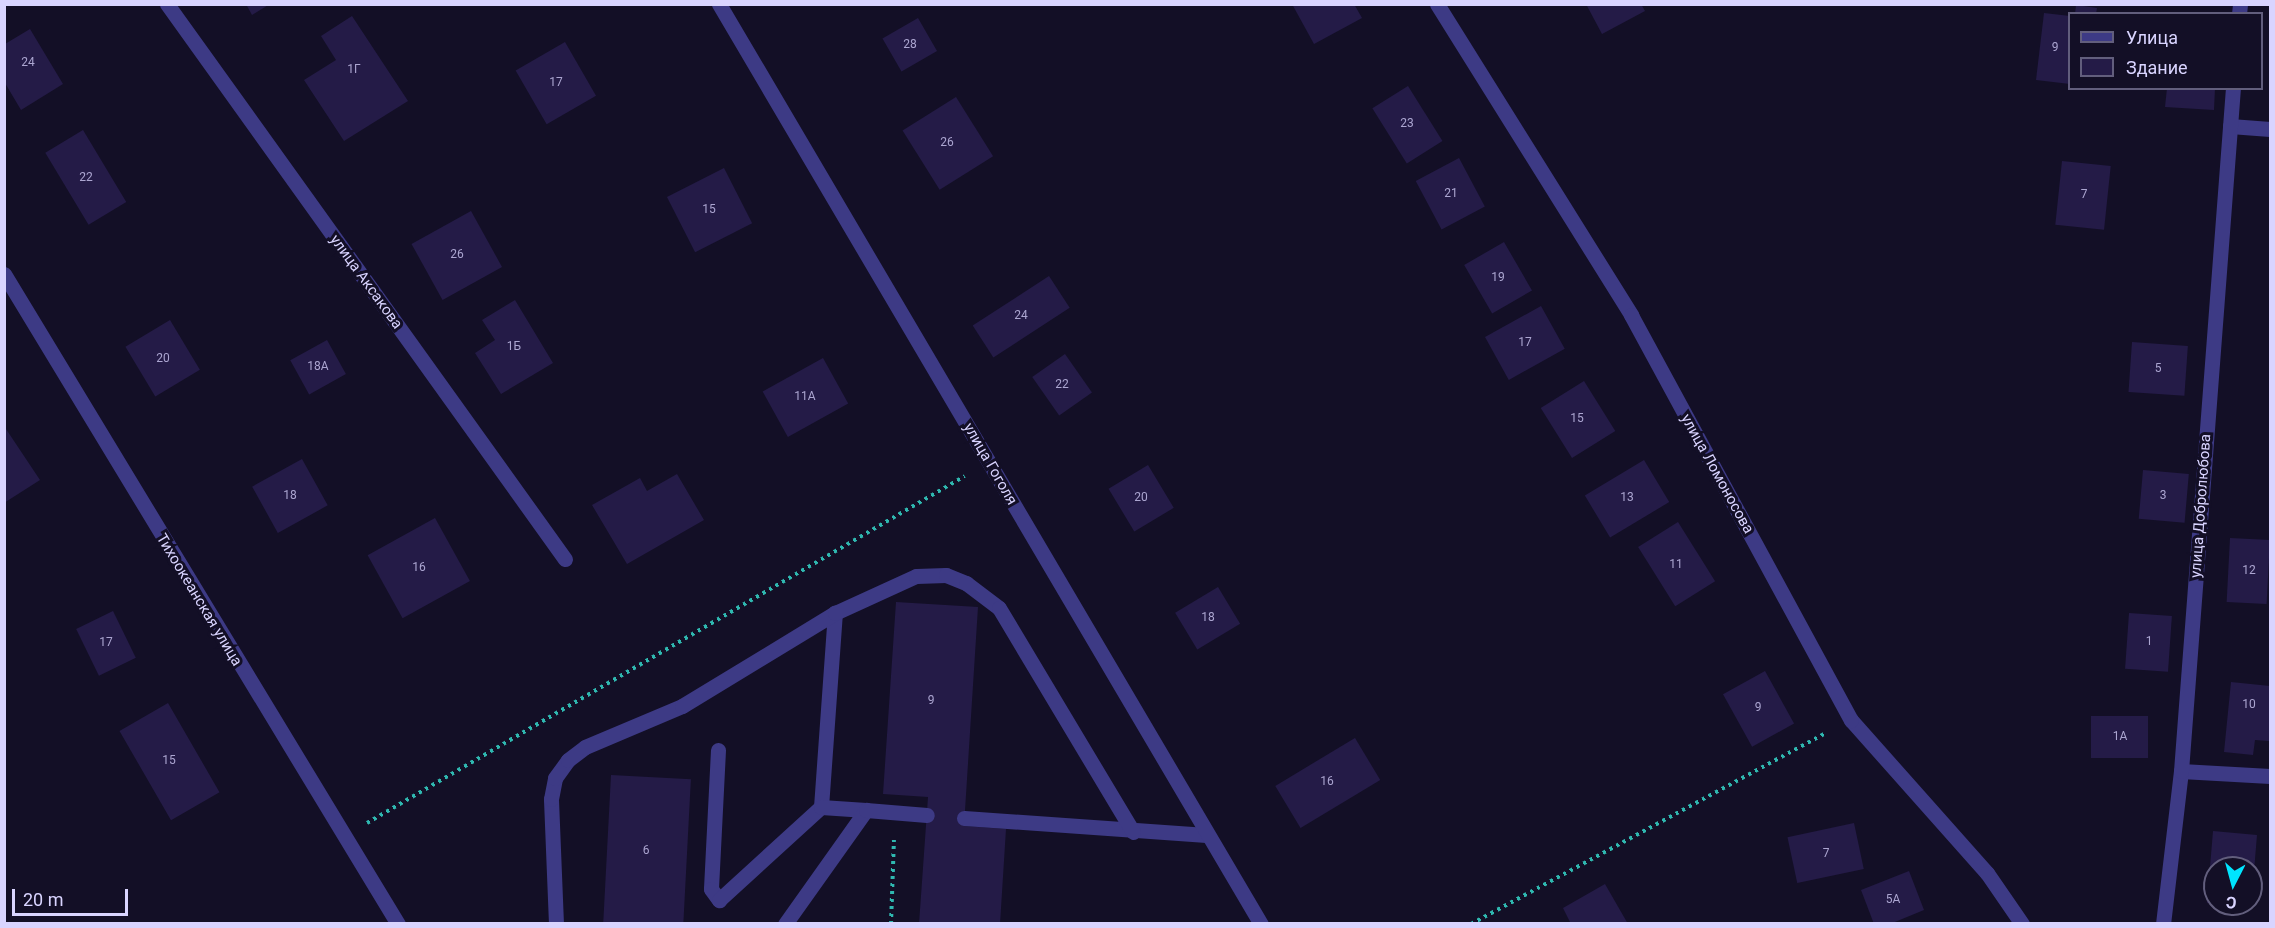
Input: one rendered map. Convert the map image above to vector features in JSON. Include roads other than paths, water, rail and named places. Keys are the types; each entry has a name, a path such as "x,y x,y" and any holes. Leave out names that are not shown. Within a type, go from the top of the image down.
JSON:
{"street":[{"name":"улица Аксакова","path":"167,4 565,559"},
{"name":"улица Гоголя","path":"720,4 990,462 1206,836 1261,924"},
{"name":"улица Ломоносова","path":"1437,4 1630,315 1851,720 1987,873 2022,924"},
{"name":"улица Добролюбова","path":"2163,924 2181,771 2233,90"},
{"path":"2230,126 2271,129"},
{"name":"Тихоокеанская улица","path":"4,274 398,924"},
{"path":"556,924 551,799 555,778 568,760 585,747 691,700 835,613 916,576 946,575 982,594 999,608 1133,832"},
{"path":"718,750 711,889 716,900 732,893 821,807 835,613"},
{"path":"2181,771 2271,776"},
{"path":"821,807 927,815"},
{"path":"785,924 866,810"},
{"path":"964,818 1206,836"}]}
